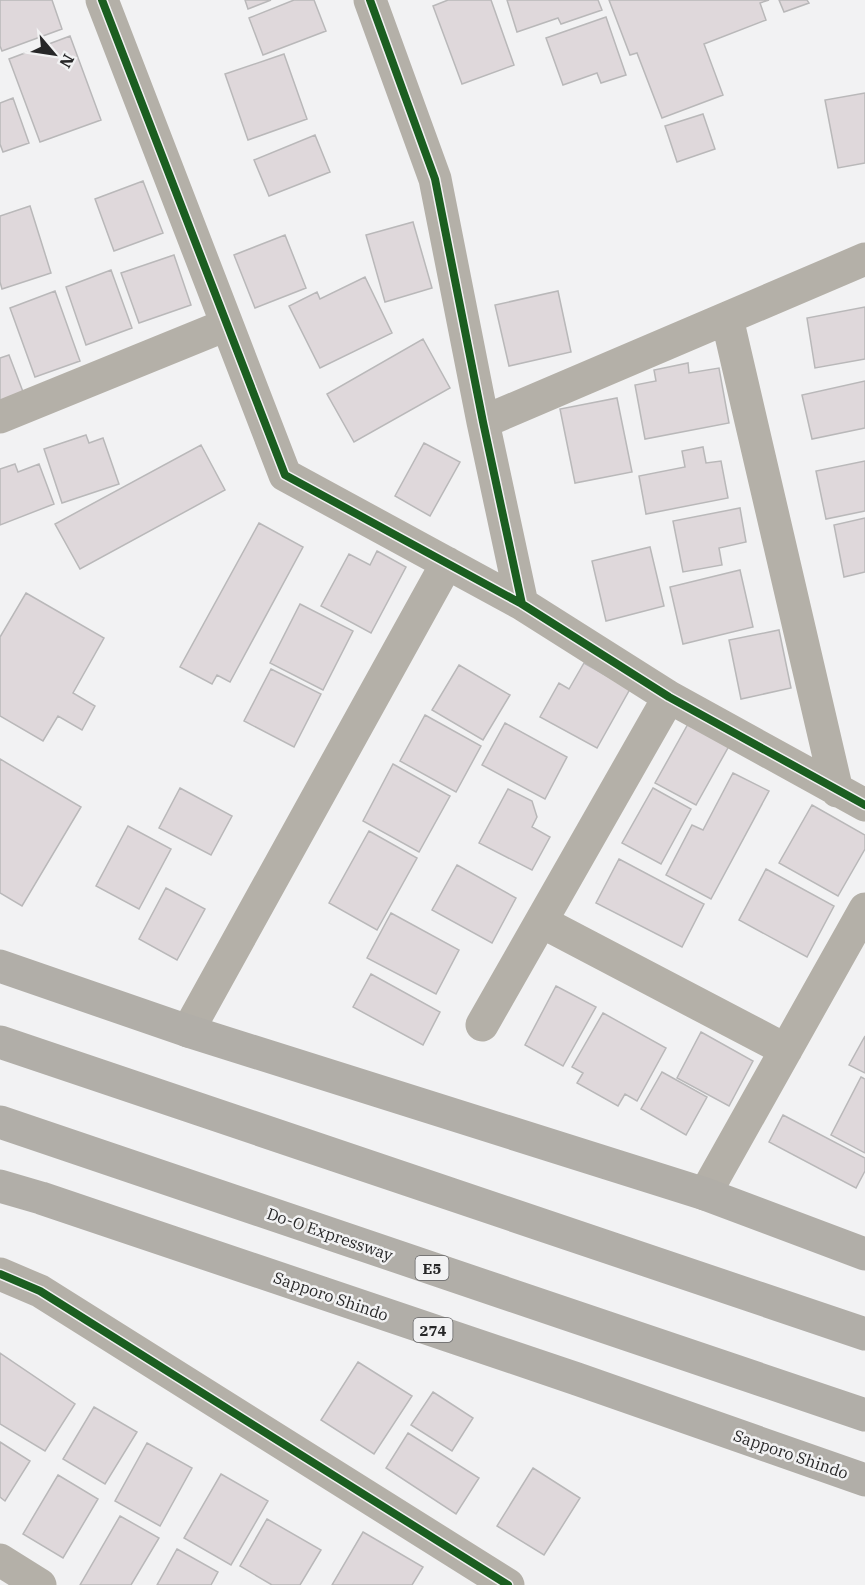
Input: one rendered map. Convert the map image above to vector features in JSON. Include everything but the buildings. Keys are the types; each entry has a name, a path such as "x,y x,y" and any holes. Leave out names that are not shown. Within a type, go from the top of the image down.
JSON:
{"highway":[{"path":"0,966 188,1031 705,1194 865,1254"},
{"path":"0,1042 865,1334"},
{"name":"Do-O Expressway","path":"0,1122 865,1415"},
{"name":"Sapporo Shindo","path":"0,1186 554,1371 865,1480"}],"street":[{"path":"102,0 285,476 522,604 669,697 851,798"},
{"path":"370,0 435,178 522,604"},
{"path":"483,422 865,259"},
{"path":"728,318 851,798"},
{"path":"0,417 226,325"},
{"path":"188,1031 447,563"},
{"path":"482,1025 669,697"},
{"path":"705,1194 865,909"},
{"path":"542,922 786,1050"},
{"path":"0,1274 40,1291 508,1585"},
{"path":"0,1560 40,1585"}],"cycle path":[{"path":"102,0 285,475 522,604 669,697 865,805"},
{"path":"370,0 435,179 522,604"},
{"path":"0,1274 40,1291 508,1585"}]}
